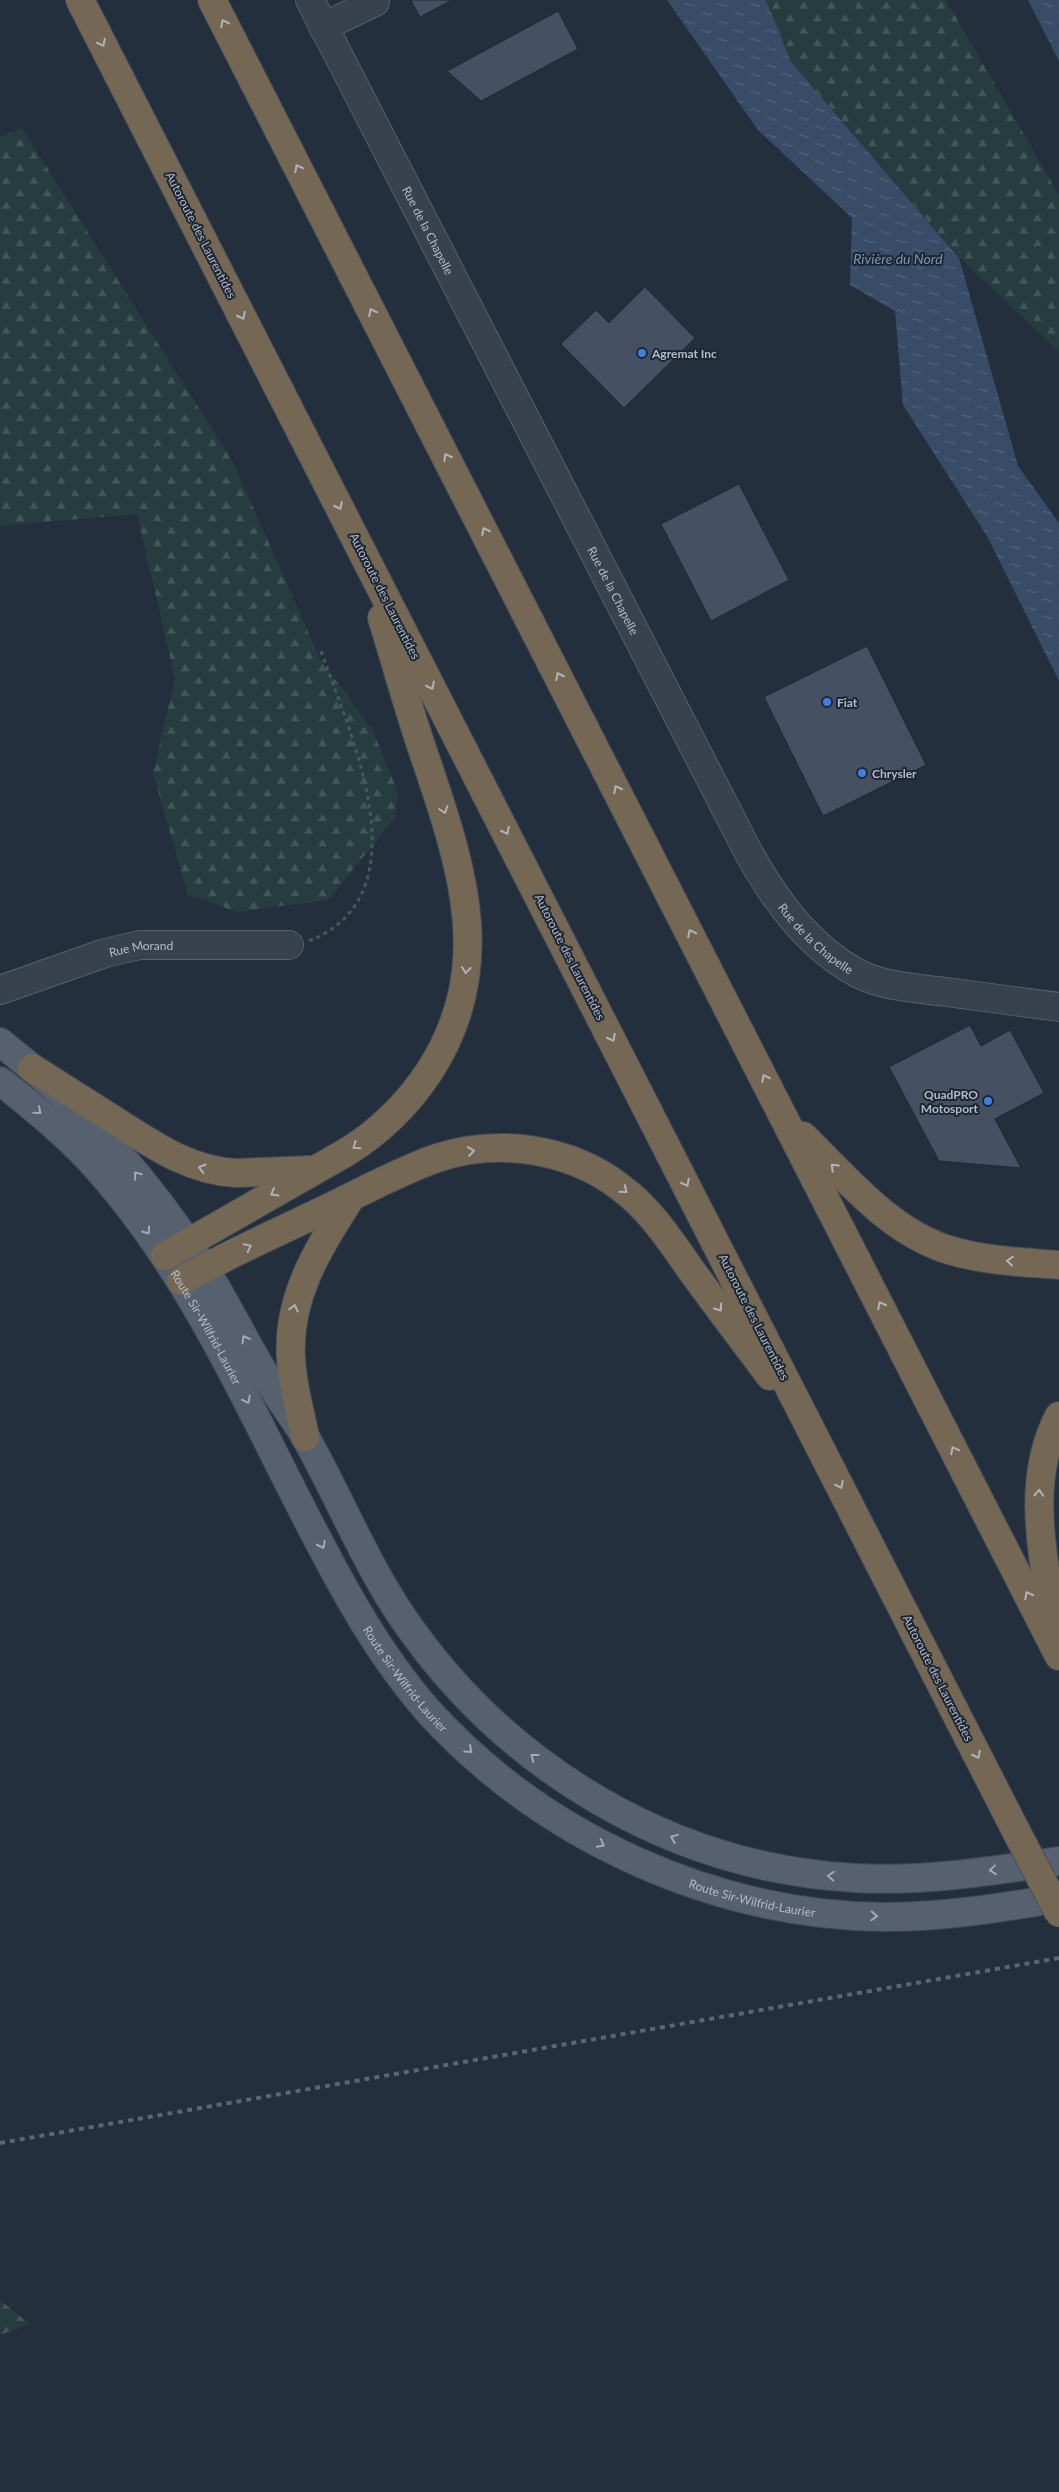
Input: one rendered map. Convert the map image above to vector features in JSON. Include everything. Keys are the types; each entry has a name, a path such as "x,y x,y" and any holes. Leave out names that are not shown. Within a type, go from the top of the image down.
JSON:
{"highway":[{"name":"Autoroute des Laurentides","path":"80,0 1059,1914"},
{"path":"212,0 787,1121 1058,1655"},
{"path":"176,1250 371,1136 416,1089 444,1047 459,1009 467,967 468,938 465,906 452,841 361,550"},
{"path":"32,1068 149,1142 193,1165 224,1173 316,1169"},
{"path":"787,1121 879,1210 918,1236 948,1250 979,1257 1059,1265"},
{"path":"193,1275 424,1163 477,1150 507,1148 543,1152 592,1169 621,1187 649,1214 817,1442"},
{"path":"305,1437 292,1374 290,1344 292,1318 308,1270 351,1198"},
{"path":"1058,1655 1038,1508 1044,1457 1059,1416"}],"main road":[{"name":"Route Sir-Wilfrid-Laurier","path":"0,1042 32,1068 105,1137 153,1194 176,1250 269,1381 305,1437 393,1602 460,1689 515,1742 560,1776 608,1807 658,1832 766,1867 824,1875 903,1878 1059,1861"},
{"name":"Route Sir-Wilfrid-Laurier","path":"0,1081 49,1121 88,1158 132,1211 176,1250"},
{"name":"Route Sir-Wilfrid-Laurier","path":"193,1275 221,1351 344,1587 385,1654 414,1693 451,1734 490,1769 532,1802 579,1832 640,1863 726,1894 787,1908 880,1917 933,1916 1001,1908 1059,1898"}],"street":[{"name":"Rue de la Chapelle","path":"310,0 719,797 773,892 804,929 831,955 858,973 872,979 905,986 1059,1007"},
{"path":"324,27 375,2 374,0"},
{"name":"Rue Morand","path":"0,990 105,953 140,945 289,945"}],"path":[{"path":"289,945 310,941 328,932 344,920 364,890 371,856 372,820 368,789 321,651"}],"green space":[{"path":"766,0 946,0 1059,195 1059,352 959,257 791,62"},
{"path":"22,128 234,464 320,659 372,729 398,792 395,818 328,900 238,912 188,895 153,773 175,679 137,514 0,526 0,137"},
{"path":"0,2300 30,2324 0,2335"}],"water":[{"name":"Rivière du Nord","path":"667,0 766,0 791,62 959,258 1018,466 1059,523 1059,681 987,536 903,405 895,311 850,285 852,218 758,130"},
{"path":"1028,0 1059,0 1059,61"}],"building":[{"path":"411,0 452,0 420,17"},
{"path":"558,11 578,49 481,101 447,71"},
{"path":"645,287 695,338 624,408 561,344 596,310 609,323"},
{"path":"739,484 789,580 711,621 661,524"},
{"path":"867,646 926,765 823,816 764,697"},
{"path":"970,1025 981,1046 1010,1030 1044,1093 995,1119 1021,1168 939,1161 889,1067"}],"railway":[{"path":"0,2143 1059,1958"}],"place":[{"name":"Agremat Inc","path":"642,353"},
{"name":"Fiat","path":"827,702"},
{"name":"Chrysler","path":"862,773"},
{"name":"QuadPRO Motosport","path":"988,1101"}]}
